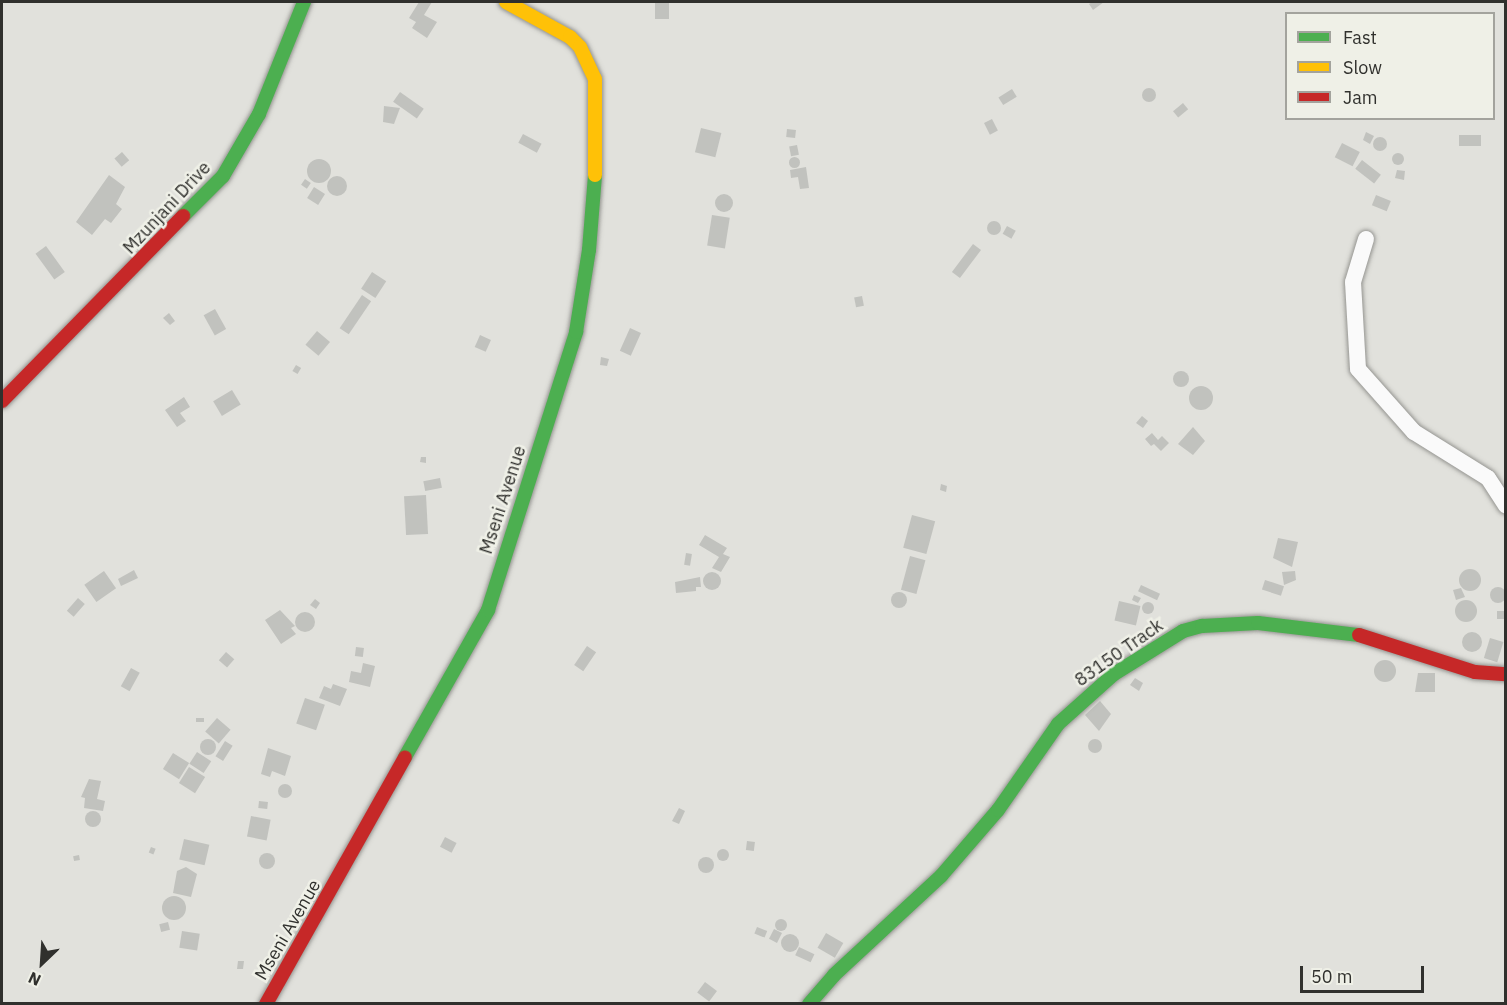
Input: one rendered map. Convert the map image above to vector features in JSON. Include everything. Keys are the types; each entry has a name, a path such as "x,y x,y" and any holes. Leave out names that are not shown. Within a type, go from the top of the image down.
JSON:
{"street":[{"name":"Mzunjani Drive","path":"2,401 223,176 259,114 304,2"},
{"name":"Mseni Avenue","path":"266,1004 488,610 576,332 589,250 596,163 595,79 580,47 570,37 506,2"},
{"path":"1366,238 1353,282 1358,369 1414,432 1488,478 1506,506"},
{"name":"83150 Track","path":"809,1004 834,975 941,876 998,810 1058,724 1114,674 1183,631 1238,623 1332,631 1368,636 1475,672 1506,674"}],"building":[{"path":"419,2 432,2 424,15 437,22 427,38 412,28 416,22 409,18"},
{"path":"655,2 669,2 669,19 655,19"},
{"path":"1104,2 1093,10 1089,4"},
{"path":"1146,88 1152,88 1156,95 1152,102 1146,102 1142,98 1142,92"},
{"path":"1012,89 1017,97 1003,105 998,97"},
{"path":"400,92 424,109 417,118 393,102"},
{"path":"1183,103 1188,109 1178,117 1173,111"},
{"path":"384,106 400,108 394,124 383,122"},
{"path":"992,119 998,131 990,135 984,123"},
{"path":"701,128 721,133 715,157 695,152"},
{"path":"787,129 796,130 795,138 786,137"},
{"path":"1366,132 1374,136 1370,144 1363,140"},
{"path":"523,134 542,144 537,153 518,143"},
{"path":"1459,135 1481,135 1481,146 1459,146"},
{"path":"1380,137 1385,139 1387,144 1385,149 1380,151 1375,149 1373,144 1375,139"},
{"path":"1342,143 1360,152 1353,166 1335,157"},
{"path":"797,145 799,155 791,156 789,147"},
{"path":"122,152 129,160 122,167 114,159"},
{"path":"1398,153 1404,159 1398,165 1392,159"},
{"path":"794,157 798,158 798,166 794,167 790,166 789,162 790,158"},
{"path":"319,159 327,163 331,171 327,179 319,183 311,179 307,171 311,163"},
{"path":"1362,160 1381,175 1374,183 1355,169"},
{"path":"806,167 809,188 800,189 798,177 791,178 790,170"},
{"path":"1397,170 1405,171 1404,180 1395,178"},
{"path":"109,175 125,187 116,204 122,209 111,223 105,219 92,235 76,222"},
{"path":"337,176 344,179 347,186 344,193 337,196 330,193 327,186 330,179"},
{"path":"305,179 311,183 307,189 301,185"},
{"path":"314,187 325,194 318,205 307,198"},
{"path":"724,194 730,197 733,203 730,209 724,212 718,209 715,203 718,197"},
{"path":"1376,195 1391,201 1387,211 1372,205"},
{"path":"712,215 730,218 725,248 707,246"},
{"path":"994,221 999,223 1001,228 999,233 994,235 989,233 987,228 989,223"},
{"path":"1007,226 1016,231 1011,239 1003,234"},
{"path":"973,244 981,250 960,278 952,272"},
{"path":"46,246 65,272 54,280 35,254"},
{"path":"372,272 386,281 375,298 361,289"},
{"path":"362,295 371,301 349,334 340,328"},
{"path":"862,296 864,306 856,307 854,298"},
{"path":"215,309 226,329 215,335 204,315"},
{"path":"169,313 175,321 170,325 163,318"},
{"path":"630,328 641,333 631,356 620,351"},
{"path":"317,331 330,342 318,356 305,345"},
{"path":"480,335 491,340 486,352 475,347"},
{"path":"601,357 609,359 607,366 600,365"},
{"path":"296,365 301,368 298,374 292,371"},
{"path":"1181,371 1189,379 1181,387 1173,379"},
{"path":"1201,386 1210,389 1213,398 1210,407 1201,410 1192,407 1189,398 1192,389"},
{"path":"232,390 241,405 222,416 213,401"},
{"path":"184,397 190,407 180,413 186,421 177,427 165,410"},
{"path":"1142,416 1148,421 1143,428 1136,423"},
{"path":"1193,427 1205,441 1193,455 1178,444"},
{"path":"1152,433 1158,440 1162,436 1169,443 1161,451 1154,444 1151,446 1145,439"},
{"path":"421,457 426,457 426,463 420,462"},
{"path":"440,478 442,488 425,491 423,481"},
{"path":"941,484 947,486 946,492 940,490"},
{"path":"426,495 428,534 406,535 404,496"},
{"path":"912,515 935,521 926,554 903,548"},
{"path":"705,535 727,548 723,554 730,557 721,572 712,568 719,557 699,545"},
{"path":"1278,538 1298,542 1292,567 1273,558"},
{"path":"686,553 692,554 690,566 684,565"},
{"path":"910,556 925,560 916,594 901,590"},
{"path":"1470,569 1478,572 1481,580 1478,588 1470,591 1462,588 1459,580 1462,572"},
{"path":"134,570 138,578 121,586 118,579"},
{"path":"104,571 116,588 96,602 84,585"},
{"path":"1295,571 1296,580 1284,585 1282,572"},
{"path":"712,572 718,575 721,581 718,587 712,590 706,587 703,581 706,575"},
{"path":"700,577 701,587 696,587 696,591 676,593 675,582"},
{"path":"1265,580 1284,586 1281,596 1262,590"},
{"path":"1141,585 1160,594 1157,600 1138,591"},
{"path":"1498,587 1506,595 1498,603 1490,595"},
{"path":"1461,588 1465,597 1456,600 1453,590"},
{"path":"899,592 905,594 907,600 905,606 899,608 893,606 891,600 893,594"},
{"path":"1134,595 1141,598 1138,603 1132,600"},
{"path":"78,598 85,604 74,617 67,611"},
{"path":"315,599 320,603 316,609 310,605"},
{"path":"1466,600 1476,607 1477,611 1470,621 1466,622 1456,615 1455,611 1462,601"},
{"path":"1119,601 1140,606 1136,625 1115,620"},
{"path":"1148,602 1154,608 1148,614 1142,608"},
{"path":"280,610 295,626 291,628 296,634 281,644 265,620"},
{"path":"1497,611 1506,611 1506,619 1497,619"},
{"path":"305,612 312,615 315,622 312,629 305,632 298,629 295,622 298,615"},
{"path":"1472,632 1479,635 1482,642 1479,649 1472,652 1465,649 1462,642 1465,635"},
{"path":"1490,638 1503,642 1497,662 1484,658"},
{"path":"587,646 596,652 583,671 574,665"},
{"path":"356,647 364,648 363,657 355,656"},
{"path":"226,652 234,659 227,668 219,660"},
{"path":"1385,660 1393,663 1396,671 1393,679 1385,682 1377,679 1374,671 1377,663"},
{"path":"363,663 375,666 370,687 349,682 351,671 361,673"},
{"path":"131,668 140,673 130,691 121,686"},
{"path":"1418,673 1435,673 1435,692 1415,692"},
{"path":"1135,678 1143,683 1139,691 1130,685"},
{"path":"333,684 347,689 340,706 319,698 324,686 331,689"},
{"path":"305,698 325,705 316,730 296,724"},
{"path":"1100,701 1111,714 1099,731 1085,715"},
{"path":"196,718 204,718 204,722 196,722"},
{"path":"217,718 231,730 219,743 205,732"},
{"path":"205,739 211,739 216,747 214,753 205,755 200,750 200,744"},
{"path":"1095,739 1100,741 1102,746 1100,751 1095,753 1090,751 1088,746 1090,741"},
{"path":"225,741 233,746 223,761 215,756"},
{"path":"268,748 291,756 285,776 272,771 270,777 261,774"},
{"path":"197,752 211,761 204,773 189,764"},
{"path":"173,753 189,763 179,779 163,769"},
{"path":"189,767 205,777 195,793 179,783"},
{"path":"89,779 101,781 97,799 105,801 103,811 84,808 85,798 81,797"},
{"path":"285,784 290,786 292,791 290,796 285,798 280,796 278,791 280,786"},
{"path":"259,801 268,802 267,809 258,808"},
{"path":"679,808 685,811 679,824 672,821"},
{"path":"93,811 101,819 93,827 85,819"},
{"path":"251,816 271,820 267,840 247,837"},
{"path":"445,837 457,843 452,853 440,847"},
{"path":"184,839 209,845 205,865 179,859"},
{"path":"747,841 755,842 754,851 746,850"},
{"path":"151,847 156,849 153,854 149,853"},
{"path":"725,849 728,850 728,860 721,861 718,860 717,853 718,850"},
{"path":"264,853 270,853 275,861 273,867 264,869 259,864 259,858"},
{"path":"79,855 80,860 74,861 73,856"},
{"path":"706,857 712,859 714,865 712,871 706,873 700,871 698,865 700,859"},
{"path":"186,867 197,874 191,897 173,893 177,871"},
{"path":"174,896 183,899 186,908 183,917 174,920 165,917 162,908 165,899"},
{"path":"781,919 787,925 781,931 775,925"},
{"path":"168,922 170,930 161,932 159,924"},
{"path":"757,927 767,931 765,938 754,933"},
{"path":"774,929 782,933 777,943 769,939"},
{"path":"182,931 200,934 197,951 179,948"},
{"path":"826,933 843,943 835,958 818,948"},
{"path":"790,934 796,937 799,943 796,949 790,952 784,949 781,943 784,937"},
{"path":"799,947 814,954 811,962 795,955"},
{"path":"238,961 244,961 243,969 237,969"},
{"path":"705,982 717,991 709,1001 697,992"}],"traffic: fast":[{"path":"183,216 223,176 259,114 304,2"},
{"path":"405,757 488,610 576,332 589,250 595,175"},
{"path":"809,1004 834,975 941,876 998,810 1058,724 1114,674 1183,631 1202,626 1258,623 1359,635"}],"traffic: slow":[{"path":"506,2 570,37 580,47 595,79 595,175"}],"traffic: jam":[{"path":"2,401 183,216"},
{"path":"1359,635 1475,672 1506,674"},
{"path":"266,1004 405,757"}]}
